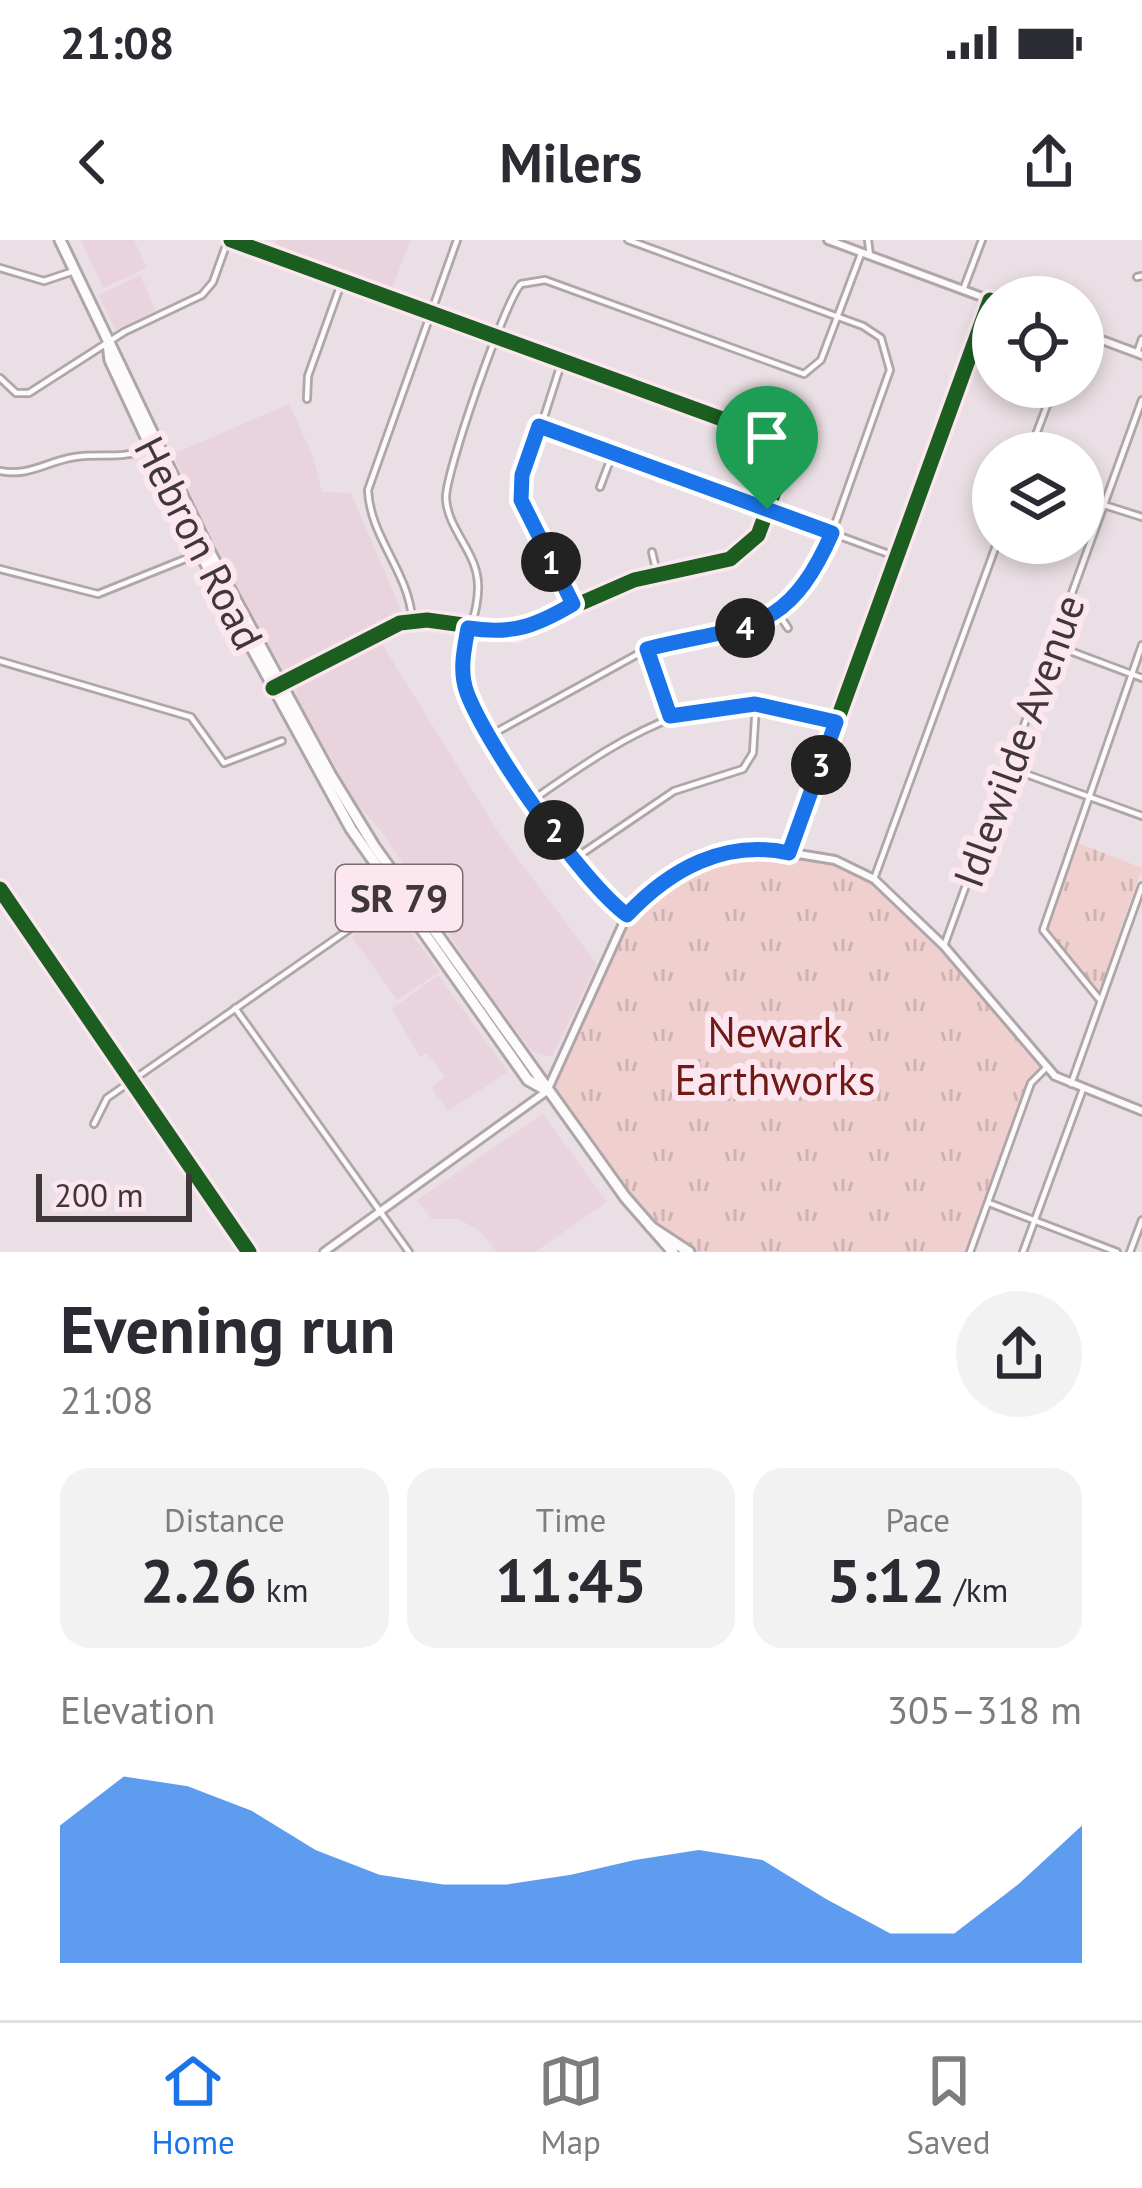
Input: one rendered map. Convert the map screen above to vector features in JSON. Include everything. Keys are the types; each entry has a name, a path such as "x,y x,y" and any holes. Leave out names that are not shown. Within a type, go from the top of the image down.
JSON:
{"highway":[{"name":"Hebron Road","path":"60,240 208,549 357,837 436,933 547,1091 674,1252"},
{"name":"Hebron Road","path":"108,343 110,360 200,553 277,686 400,891 529,1080 547,1091"},
{"name":"Hebron Road","path":"651,1227 689,1252"}],"main road":[{"path":"829,240 972,293"},
{"path":"1104,341 1140,354"},
{"path":"324,1252 547,1091 627,915 672,874 697,861 753,849 835,860 874,879 944,946 1046,1068 1071,1084 1142,1111"}],"street":[{"path":"0,378 12,391 26,394 108,343 202,295 213,282 230,240 778,440 787,460 750,545 730,560 657,573 573,604 529,629 503,633 412,620 380,631 277,686"},
{"path":"412,620 409,593 373,518 368,490 457,240"},
{"path":"489,736 647,649 736,631 778,613 805,586 832,533 890,370 880,338 838,317 628,240"},
{"path":"857,240 862,254"},
{"path":"627,915 603,897 574,860 489,736 463,677 478,578 450,519 446,487 515,289 539,279 804,374 816,369 868,240"},
{"path":"964,290 982,240"},
{"path":"0,268 44,281 74,271"},
{"path":"307,399 308,376 342,280"},
{"path":"1140,354 1142,339"},
{"path":"789,853 972,352"},
{"path":"562,361 522,475 521,500 573,604"},
{"name":"Idlewilde Avenue","path":"1104,505 1142,400"},
{"path":"539,426 897,557"},
{"path":"0,471 29,473 75,457 113,459 150,448"},
{"path":"600,487 613,453"},
{"path":"1104,505 1142,517"},
{"path":"652,552 657,573"},
{"path":"0,568 98,594 200,553"},
{"path":"874,879 989,564"},
{"name":"Idlewilde Avenue","path":"944,946 1083,564"},
{"path":"778,613 788,628"},
{"path":"1054,645 1142,678"},
{"path":"1100,1000 1043,930 1142,645"},
{"path":"647,649 670,716"},
{"path":"0,662 191,718 224,763 282,741"},
{"path":"533,800 631,732 670,716 755,704 836,722"},
{"path":"574,860 674,790 743,769 753,753 755,704"},
{"path":"1010,768 1142,816"},
{"path":"1071,1084 1142,886"},
{"path":"94,1124 107,1098 400,891"},
{"path":"235,1008 409,1252"},
{"path":"970,1252 1031,1083 1046,1068"},
{"path":"1023,1252 1083,1089"},
{"path":"989,1203 1117,1252"},
{"path":"1130,1252 1142,1220"}],"shaded area":[{"path":"81,240 134,240 147,268 103,288"},
{"path":"277,240 410,240 390,294 273,251"},
{"path":"140,275 156,311 115,330 99,295"},
{"path":"289,404 313,456 322,492 351,493 403,615 291,673 284,671 213,544 173,454"},
{"path":"379,639 500,835 597,964 552,1057 533,1052 487,992 382,832 357,804 296,698 297,686"},
{"path":"391,905 439,972 397,1000 352,937"},
{"path":"438,975 508,1072 448,1111 432,1088 445,1076 427,1053 420,1057 392,1009"},
{"path":"543,1114 607,1202 535,1252 497,1252 481,1232 459,1219 432,1219 417,1200"}],"green space":[{"path":"1078,843 1142,868 1099,991 1046,931"},
{"name":"Newark Earthworks","path":"753,849 836,861 892,894 950,951 1046,1068 1031,1083 970,1252 689,1252 651,1227 547,1091 604,960 644,899 668,876 697,861"}],"cycle path":[{"path":"231,240 769,436 780,442 787,457 758,535 730,559 634,580 515,632 427,620 400,623 273,688"},
{"path":"789,853 972,350"},
{"path":"0,889 249,1252"}],"route":[{"path":"539,426 767,509 832,533 818,566 793,601 749,627 647,649 670,716 722,705 755,704 800,710 836,722 789,853 753,849 697,861 672,874 627,915 603,897 574,860 489,736 463,677 468,628 503,633 529,629 573,604 521,500 522,475 539,426"}]}
